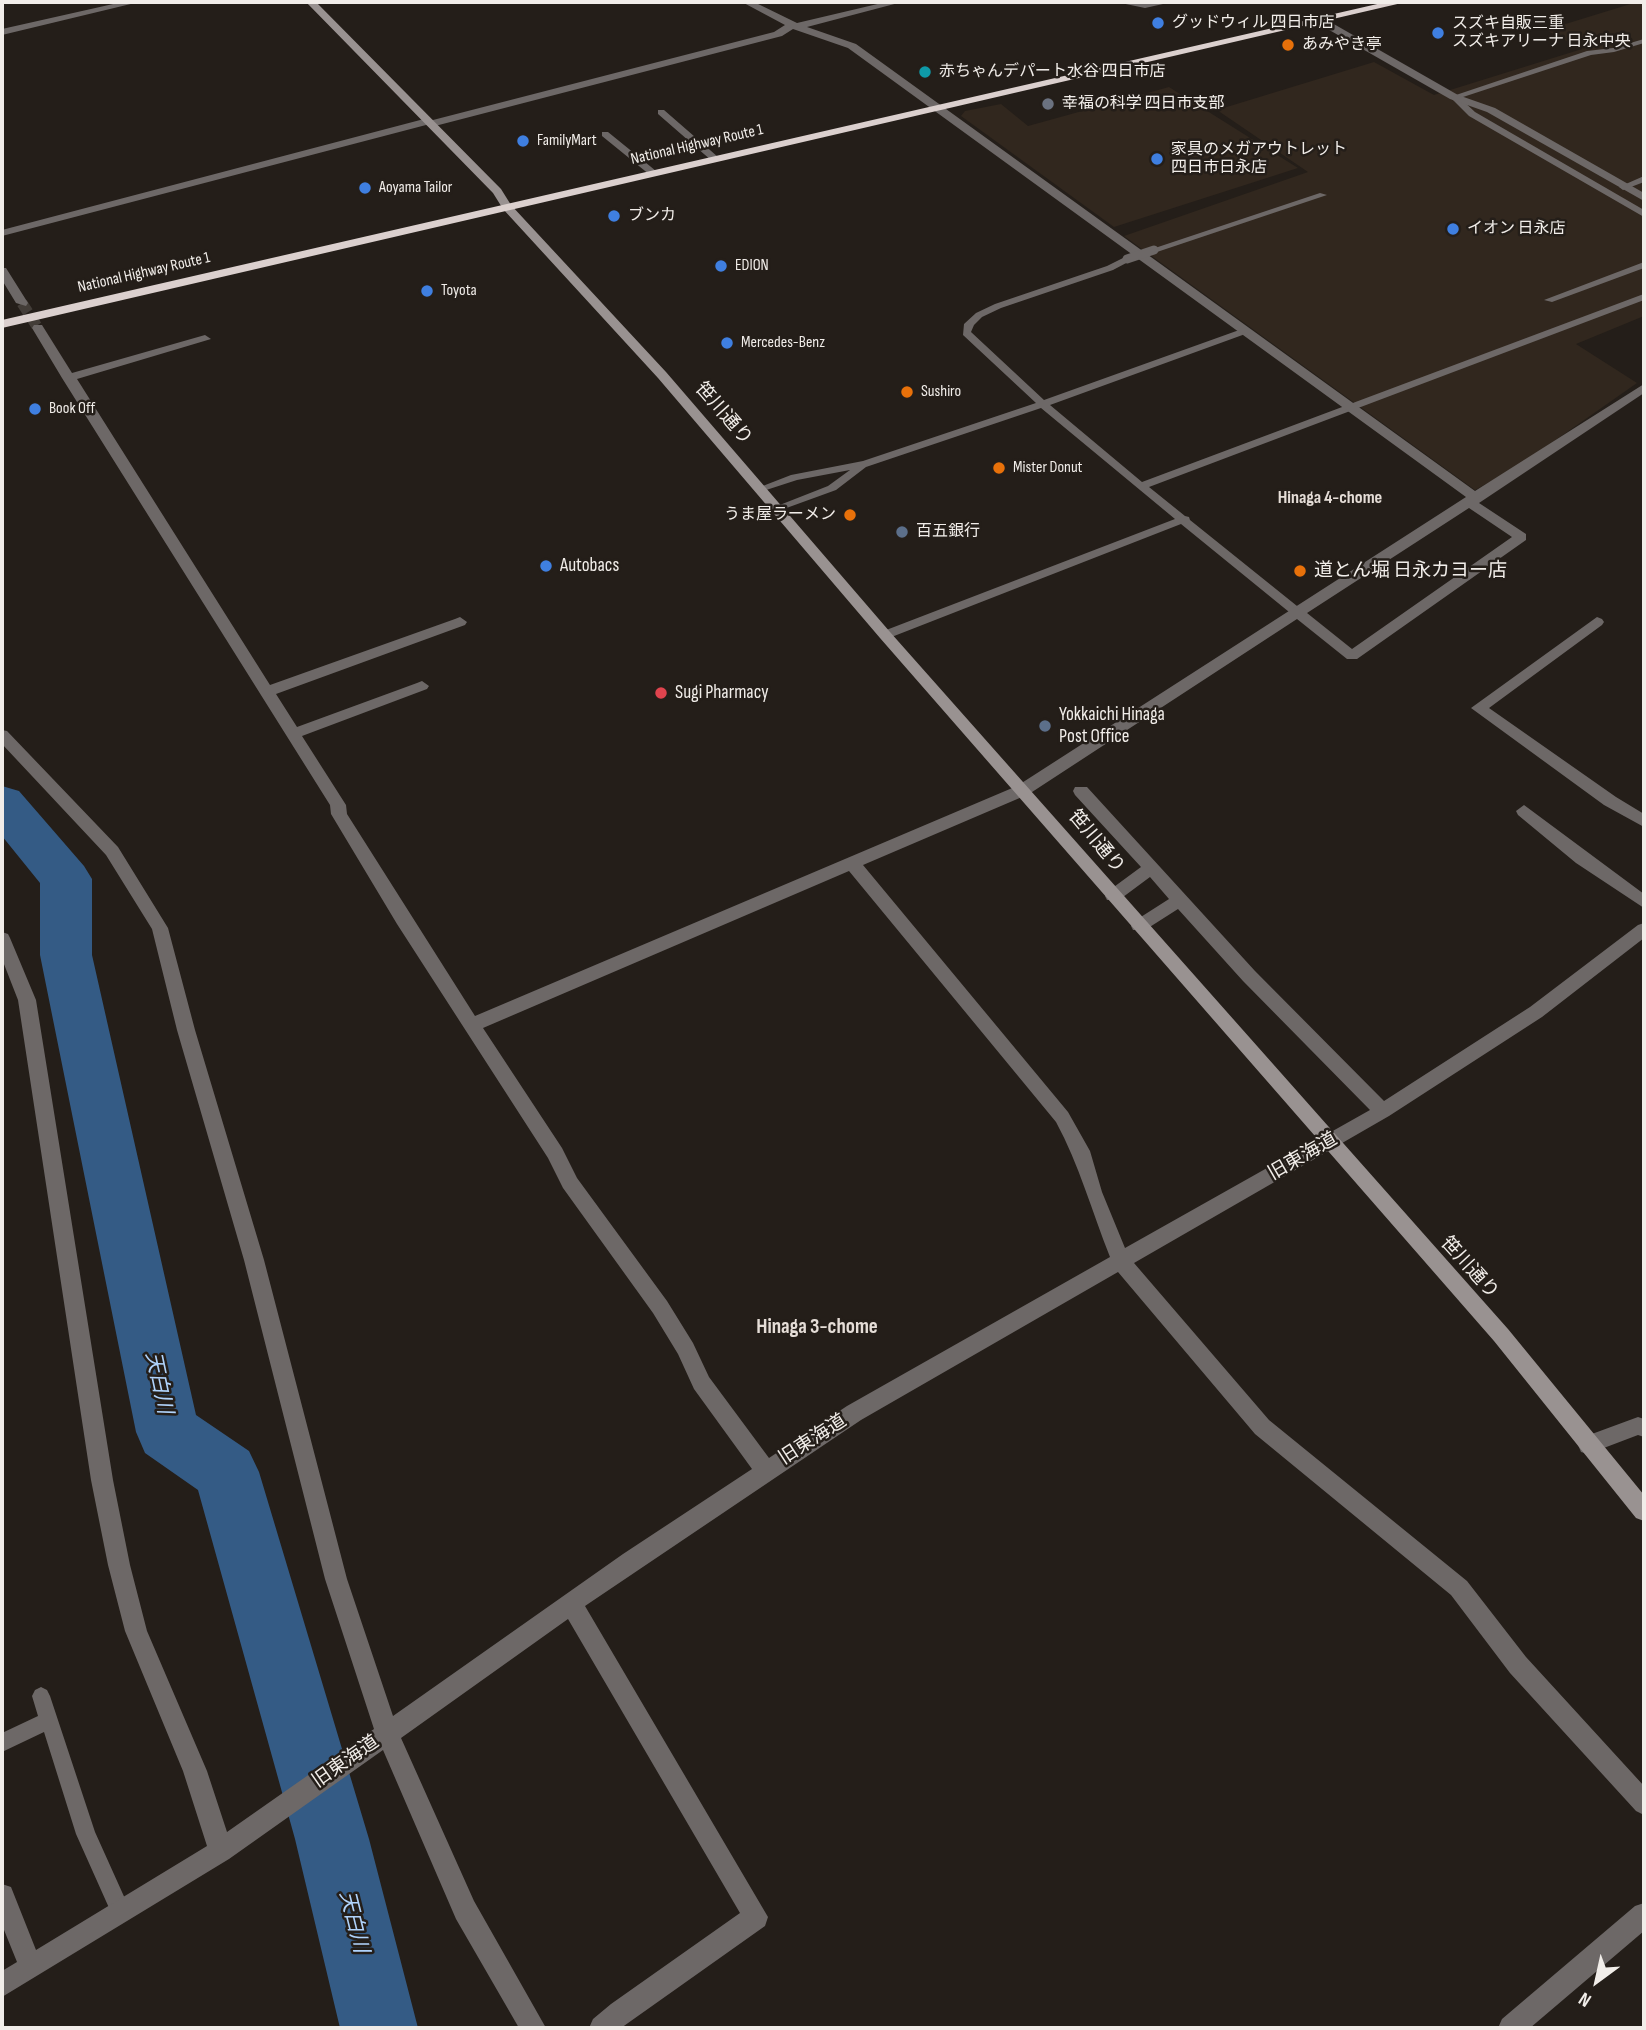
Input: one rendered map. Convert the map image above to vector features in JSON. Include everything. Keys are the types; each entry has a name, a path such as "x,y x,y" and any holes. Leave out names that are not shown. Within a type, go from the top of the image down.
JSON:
{"highway":[{"name":"National Highway Route 1","path":"2,324 1400,2"}],"street":[{"path":"2,33 134,2"},
{"name":"笹川通り","path":"311,2 497,191 508,207 662,374 1139,926 1501,1335 1644,1511"},
{"path":"747,2 794,26 848,44 939,107 1351,407 1521,537 1352,656 1298,613"},
{"path":"2,233 778,34 794,26 897,2"},
{"path":"1121,2 1144,5 1167,2"},
{"path":"1321,21 1454,97 1491,110 1644,198"},
{"path":"2,271 22,303"},
{"path":"38,328 338,805 339,814 403,920 555,1153 570,1183 660,1307 686,1349 701,1382 766,1471"},
{"path":"68,378 205,339"},
{"path":"472,1025 1023,790 1644,388"},
{"path":"266,692 460,622"},
{"path":"1597,622 1479,708 1609,801 1644,821"},
{"path":"292,734 422,686"},
{"path":"2,735 112,851 160,928 186,1030 254,1260 378,1740 466,1910 533,2028"},
{"path":"1081,791 1250,976 1382,1111"},
{"path":"1524,811 1582,859 1644,902"},
{"path":"851,862 1062,1117 1081,1152 1093,1192 1121,1261 1262,1427 1459,1588 1518,1665 1644,1803"},
{"path":"1113,895 1151,868"},
{"path":"1139,926 1180,900"},
{"name":"旧東海道","path":"2,1985 227,1846 571,1603 854,1413 1382,1111 1536,1013 1644,929"},
{"path":"2,938 27,1000 103,1480 119,1565 136,1631 227,1846"},
{"path":"1588,1445 1638,1426 1644,1428"},
{"path":"571,1603 757,1917 695,1962 639,1996 602,2028"},
{"path":"2,1896 31,1967"},
{"path":"1511,2028 1644,1915"}],"lane":[{"path":"1644,41 1614,50 1590,53 1454,97 1472,114 1644,214"},
{"path":"661,112 715,159"},
{"path":"605,134 653,173"},
{"path":"1623,187 1644,179"},
{"path":"1298,613 1043,404 966,333 969,324 979,315 998,306 1110,268 1127,259 1323,195"},
{"path":"1549,300 1644,265"},
{"path":"1141,486 1644,297"},
{"path":"760,489 794,477 865,464 1043,404 1245,331"},
{"path":"777,508 832,488 865,464"},
{"path":"885,635 1185,519"},
{"path":"41,1696 86,1835 121,1912"},
{"path":"2,1743 49,1720"}],"shaded area":[{"path":"1644,2 1644,316 1576,344 1637,383 1520,465 1475,490 1124,236 1308,172 1217,110 1374,62 1434,95 1582,49 1546,30"},
{"path":"1169,87 1298,168 1114,227 961,116 965,111 1001,104 1028,126"}],"waterway":[{"name":"天白川","path":"2,803 66,879 66,955 168,1432 226,1472 332,1839 379,2028"}],"tunnel":[{"path":"22,303 38,328"}],"place":[{"name":"グッドウィル 四日市店","path":"1158,23"},
{"name":"スズキ自販三重 スズキアリーナ 日永中央","path":"1438,33"},
{"name":"あみやき亭","path":"1288,45"},
{"name":"赤ちゃんデパート水谷 四日市店","path":"925,72"},
{"name":"幸福の科学 四日市支部","path":"1048,104"},
{"name":"FamilyMart","path":"523,141"},
{"name":"家具のメガアウトレット 四日市日永店","path":"1157,159"},
{"name":"Aoyama Tailor","path":"365,188"},
{"name":"ブンカ","path":"614,216"},
{"name":"イオン 日永店","path":"1453,229"},
{"name":"EDION","path":"721,266"},
{"name":"Toyota","path":"427,291"},
{"name":"Mercedes-Benz","path":"727,343"},
{"name":"Sushiro","path":"907,392"},
{"name":"Book Off","path":"35,409"},
{"name":"Mister Donut","path":"999,468"},
{"name":"うま屋ラーメン","path":"850,515"},
{"name":"百五銀行","path":"902,532"},
{"name":"Autobacs","path":"546,566"},
{"name":"道とん堀 日永カヨー店","path":"1300,571"},
{"name":"Sugi Pharmacy","path":"661,693"},
{"name":"Yokkaichi Hinaga Post Office","path":"1045,726"}],"district":[{"name":"Hinaga 4-chome","path":"1330,498"},
{"name":"Hinaga 3-chome","path":"817,1328"}]}
